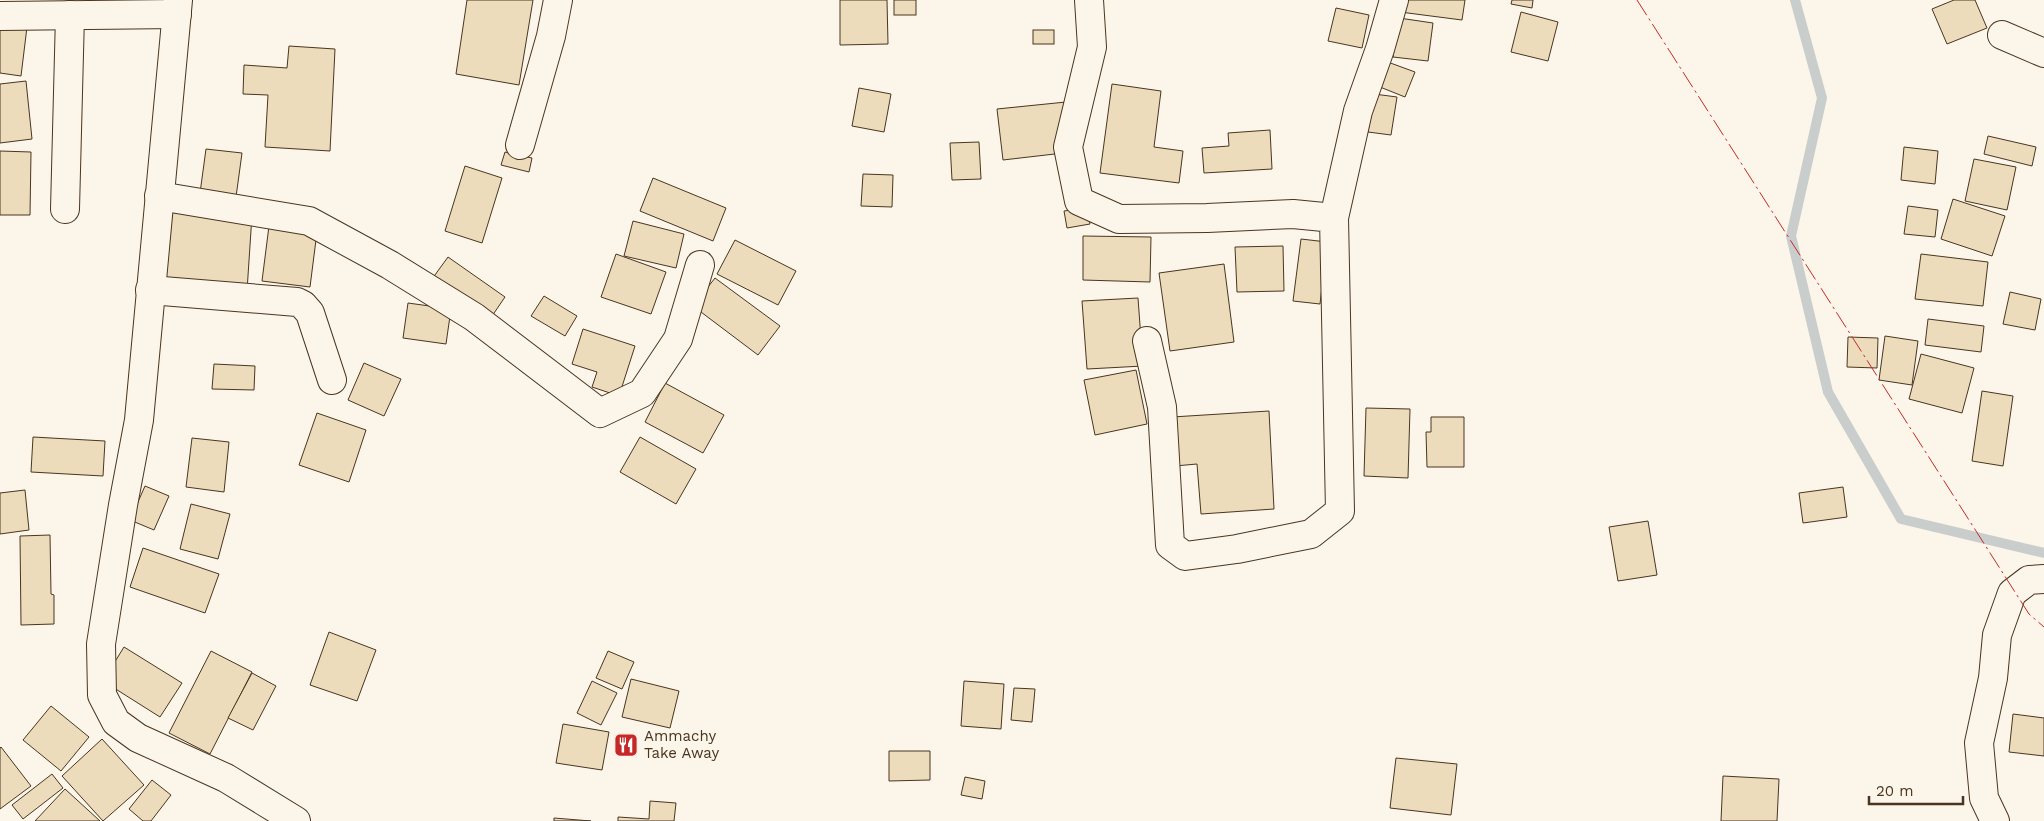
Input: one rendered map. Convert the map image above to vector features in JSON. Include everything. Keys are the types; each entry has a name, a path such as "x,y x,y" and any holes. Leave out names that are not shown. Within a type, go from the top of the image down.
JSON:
{"street":[{"path":"520,145 551,36 558,0"},
{"path":"1089,0 1092,47 1068,147 1079,201 1119,219 1207,218 1292,214 1334,218"},
{"path":"1147,341 1162,407 1170,545 1185,556 1237,549 1311,534 1340,511 1334,218 1358,111 1380,49 1394,0"},
{"path":"0,16 70,15 178,7 139,420 123,505 101,644 102,695 116,722 138,738 226,778 296,821"},
{"path":"65,209 70,15"},
{"path":"2002,35 2044,53"},
{"path":"159,196 309,222 390,265 474,317 600,413 642,393 678,340 700,264"},
{"path":"150,290 297,302 303,305 310,314 332,380"},
{"path":"1995,821 1984,798 1979,743 1993,678 1997,635 2012,593 2029,580 2044,579"}],"building":[{"path":"467,0 533,0 519,85 456,74"},
{"path":"840,0 887,0 888,44 840,45"},
{"path":"894,0 916,0 916,15 894,15"},
{"path":"1402,0 1465,0 1462,20 1400,12"},
{"path":"1512,0 1533,0 1532,8 1511,4"},
{"path":"1954,0 1975,0 1987,28 1947,44 1932,9"},
{"path":"1336,8 1369,15 1362,48 1328,41"},
{"path":"1521,12 1558,22 1548,61 1511,52"},
{"path":"1399,18 1433,23 1428,61 1393,57"},
{"path":"0,24 27,27 21,76 0,73"},
{"path":"1033,30 1054,30 1054,44 1033,44"},
{"path":"289,46 335,49 330,151 265,147 268,95 243,94 244,65 287,68"},
{"path":"1385,61 1415,72 1405,97 1375,85"},
{"path":"26,81 32,139 0,143 0,84"},
{"path":"1112,84 1161,91 1154,147 1183,151 1179,183 1100,173"},
{"path":"859,88 891,94 884,132 852,126"},
{"path":"1374,94 1397,97 1391,135 1368,132"},
{"path":"1066,102 1072,152 1003,160 997,109"},
{"path":"1270,130 1272,169 1204,173 1202,148 1229,146 1228,133"},
{"path":"1988,136 2036,147 2032,166 1984,154"},
{"path":"979,142 981,179 952,180 950,143"},
{"path":"1904,147 1938,151 1935,184 1901,180"},
{"path":"206,149 242,153 236,197 200,193"},
{"path":"0,151 31,152 30,215 0,215"},
{"path":"505,152 532,158 529,172 501,165"},
{"path":"1974,159 2016,167 2007,210 1965,201"},
{"path":"465,166 502,178 482,243 445,231"},
{"path":"863,174 893,175 892,207 861,206"},
{"path":"653,178 726,208 713,241 640,211"},
{"path":"1953,199 2005,216 1992,256 1941,239"},
{"path":"1908,206 1938,210 1935,237 1904,234"},
{"path":"1087,208 1090,224 1067,228 1064,211"},
{"path":"166,212 252,215 247,291 161,286"},
{"path":"633,221 684,234 676,268 624,256"},
{"path":"269,226 317,232 310,287 262,281"},
{"path":"1083,236 1151,237 1150,282 1083,280"},
{"path":"1301,239 1327,242 1320,304 1293,301"},
{"path":"735,240 796,271 778,305 717,274"},
{"path":"1283,246 1284,291 1237,292 1235,247"},
{"path":"616,254 666,272 651,314 601,297"},
{"path":"1921,254 1988,262 1983,306 1915,299"},
{"path":"448,257 505,297 490,319 432,279"},
{"path":"1224,264 1234,342 1170,351 1159,273"},
{"path":"715,278 780,326 758,355 693,306"},
{"path":"2010,292 2041,299 2035,330 2003,324"},
{"path":"544,296 577,316 565,336 531,316"},
{"path":"1138,298 1143,366 1087,369 1082,301"},
{"path":"408,303 451,309 446,344 403,338"},
{"path":"1928,319 1984,326 1981,352 1925,345"},
{"path":"583,329 635,346 619,396 592,387 597,372 572,364"},
{"path":"1885,336 1918,341 1912,385 1879,380"},
{"path":"1848,337 1878,338 1877,368 1847,367"},
{"path":"1921,354 1974,368 1962,413 1909,399"},
{"path":"364,363 401,379 384,416 348,400"},
{"path":"214,364 255,366 254,390 212,389"},
{"path":"1136,370 1147,424 1095,435 1084,380"},
{"path":"665,383 724,415 703,453 645,422"},
{"path":"1982,391 2013,396 2003,466 1972,461"},
{"path":"1366,408 1410,409 1408,478 1364,476"},
{"path":"1269,411 1274,509 1201,514 1197,464 1175,466 1172,417"},
{"path":"317,413 366,430 349,482 299,465"},
{"path":"1431,417 1464,417 1464,467 1427,467 1426,432 1431,432"},
{"path":"33,437 105,441 103,476 31,472"},
{"path":"640,437 696,469 676,504 620,472"},
{"path":"192,438 229,442 224,492 186,487"},
{"path":"145,486 169,496 154,530 130,520"},
{"path":"1843,487 1847,517 1803,523 1799,493"},
{"path":"25,490 29,530 0,534 0,493"},
{"path":"191,504 230,514 218,559 180,549"},
{"path":"1648,521 1657,575 1618,581 1609,527"},
{"path":"50,535 51,594 54,595 54,624 21,625 20,536"},
{"path":"143,548 219,574 205,613 130,587"},
{"path":"329,632 376,650 357,701 310,685"},
{"path":"124,647 182,683 160,717 103,681"},
{"path":"211,651 252,672 210,754 169,733"},
{"path":"608,651 634,662 622,689 596,678"},
{"path":"252,673 276,686 253,730 228,718"},
{"path":"631,679 679,691 670,728 622,717"},
{"path":"592,681 617,693 601,725 577,713"},
{"path":"964,681 1004,684 1001,729 961,726"},
{"path":"1014,688 1035,689 1032,722 1011,720"},
{"path":"51,706 89,737 61,771 23,740"},
{"path":"2013,714 2044,718 2044,756 2009,752"},
{"path":"563,724 609,732 602,770 556,763"},
{"path":"102,739 144,785 103,821 62,776"},
{"path":"0,748 31,786 0,809"},
{"path":"889,751 930,751 930,780 889,781"},
{"path":"1396,758 1457,764 1451,815 1390,808"},
{"path":"52,774 63,788 23,819 12,805"},
{"path":"1723,776 1779,779 1777,821 1721,821"},
{"path":"965,777 985,781 982,799 961,795"},
{"path":"152,780 171,795 151,821 143,821 129,809"},
{"path":"65,789 100,821 35,821"},
{"path":"650,801 676,803 674,821 618,821 618,817 649,819"},
{"path":"554,818 591,821 554,821"}],"waterway":[{"path":"1795,0 1822,98 1791,236 1828,392 1901,519 2044,553"}],"power":[{"path":"1637,0 2029,614 2044,627"}],"place":[{"name":"Ammachy Take Away","path":"626,745"}]}
